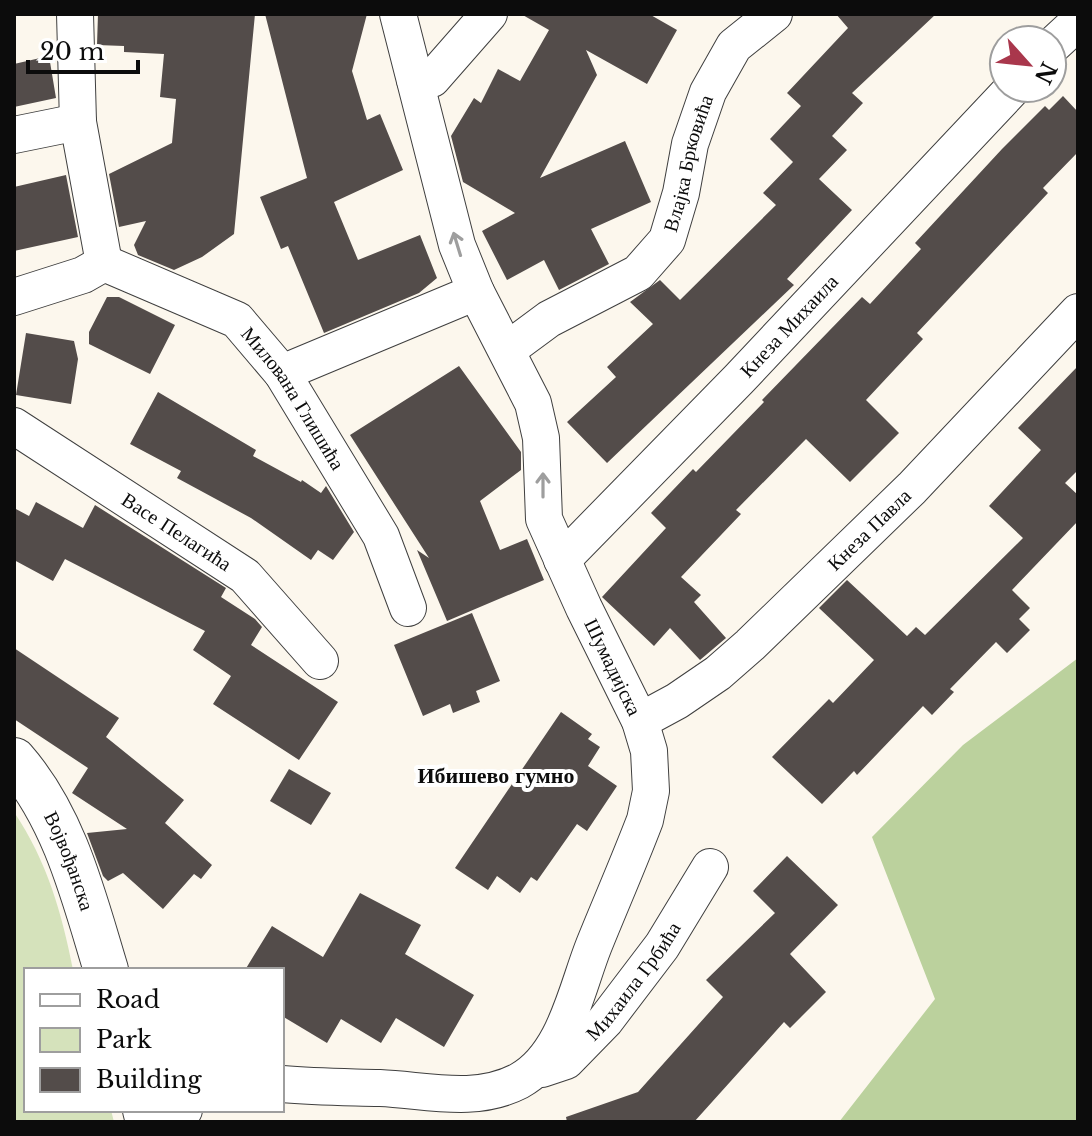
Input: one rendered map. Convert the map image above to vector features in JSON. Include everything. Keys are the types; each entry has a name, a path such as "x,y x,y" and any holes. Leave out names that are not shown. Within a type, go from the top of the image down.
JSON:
{"street":[{"path":"14,297 83,275 104,263 78,122 75,14"},
{"name":"Шумадијска","path":"398,14 457,245 476,292 533,403 540,424 544,519 640,721 649,751 652,775 645,820 571,1009 545,1059 533,1072"},
{"path":"415,80 432,79 489,14"},
{"name":"Влајка Брковића","path":"507,350 549,319 638,273 667,240 681,193 690,144 708,92 734,46 774,14"},
{"name":"Кнеза Михаила","path":"562,560 739,379 998,104"},
{"path":"14,135 78,122"},
{"name":"Милована Глишића","path":"104,263 237,320 282,373 381,536 408,608"},
{"path":"282,373 476,292"},
{"name":"Кнеза Павла","path":"640,721 718,673 750,645 912,488 1078,312"},
{"name":"Васе Пелагића","path":"14,426 245,576 320,661"},
{"name":"Војвођанска","path":"14,760 32,780 75,867 105,968"},
{"name":"Михаила Грбића","path":"533,1072 566,1061 605,1021 662,946 710,867"},
{"path":"284,1084 384,1088 447,1095 479,1093 518,1082 533,1072"}],"green space":[{"path":"1078,658 1078,1122 839,1122 935,999 872,837 963,745"},
{"path":"14,812 36,849 52,888 73,968 24,968 24,1112 112,1112 114,1122 14,1122"}],"building":[{"path":"98,14 255,14 234,234 202,257 174,270 138,255 134,245 146,221 119,227 109,174 172,143 176,99 160,97 164,54 124,52 124,46 97,45"},
{"path":"265,14 367,14 352,71 367,120 380,114 403,170 334,202 358,260 420,235 437,278 419,293 324,333 288,246 281,249 260,197 307,178"},
{"path":"521,14 649,14 677,30 647,84 586,50 597,75 540,178 625,141 651,202 591,229 609,264 559,290 544,260 507,280 482,231 515,213 463,182 451,136 474,98 481,103 498,69 520,81 549,30"},
{"path":"836,14 936,14 852,93 863,103 832,136 847,150 819,179 852,210 787,279 794,285 607,463 567,422 616,377 607,367 653,324 630,302 660,280 680,300 776,205 763,193 793,162 770,139 801,106 787,93 848,28"},
{"path":"49,56 56,98 14,107 14,64"},
{"path":"1068,101 1078,112 1078,152 1043,188 1048,193 917,333 923,339 866,400 899,433 850,482 806,439 736,510 741,514 681,577 701,595 694,602 726,638 700,660 670,628 654,646 602,597 666,528 651,513 693,469 696,472 862,297 870,304 921,249 915,243 1045,106 1049,110 1055,104 1068,104"},
{"path":"66,175 78,237 14,251 14,187"},
{"path":"107,297 119,297 175,325 150,374 89,344 89,332"},
{"path":"26,333 74,341 78,359 71,404 16,395"},
{"path":"459,366 521,452 521,470 480,501 500,550 527,539 544,580 447,621 417,550 429,558 350,435"},
{"path":"1078,366 1078,470 1065,483 1078,495 1078,521 1012,590 1030,608 1019,619 1030,630 1007,653 996,642 950,689 954,692 932,715 923,706 857,775 854,771 822,804 772,757 829,699 833,703 874,660 819,608 847,580 907,636 916,627 925,635 1023,538 989,506 1041,450 1018,428"},
{"path":"158,392 256,450 253,456 321,493 326,486 354,532 333,560 318,550 311,560 251,518 177,478 181,471 130,444"},
{"path":"36,502 83,528 95,505 226,588 221,597 262,627 251,645 338,702 299,760 213,704 231,676 193,650 205,631 65,559 53,581 14,560 14,508 29,516"},
{"path":"472,613 500,681 476,691 480,702 453,713 450,704 423,716 394,645"},
{"path":"14,648 119,718 106,737 184,800 165,823 212,865 201,879 194,874 163,909 123,873 108,881 103,876 87,833 127,829 72,793 88,768 14,719"},
{"path":"561,712 592,734 588,739 600,747 588,766 617,786 587,831 577,824 537,881 531,877 520,893 497,876 488,890 455,868"},
{"path":"289,769 331,793 311,825 270,801"},
{"path":"787,856 838,905 790,954 826,992 790,1028 784,1022 694,1122 567,1122 566,1117 638,1092 723,997 706,980 775,913 753,891"},
{"path":"360,893 421,925 405,954 474,995 444,1047 396,1018 381,1043 341,1019 327,1043 284,1017 284,968 246,968 272,926 323,957"}],"district":[{"name":"Ибишево гумно","path":"496,775"}]}
